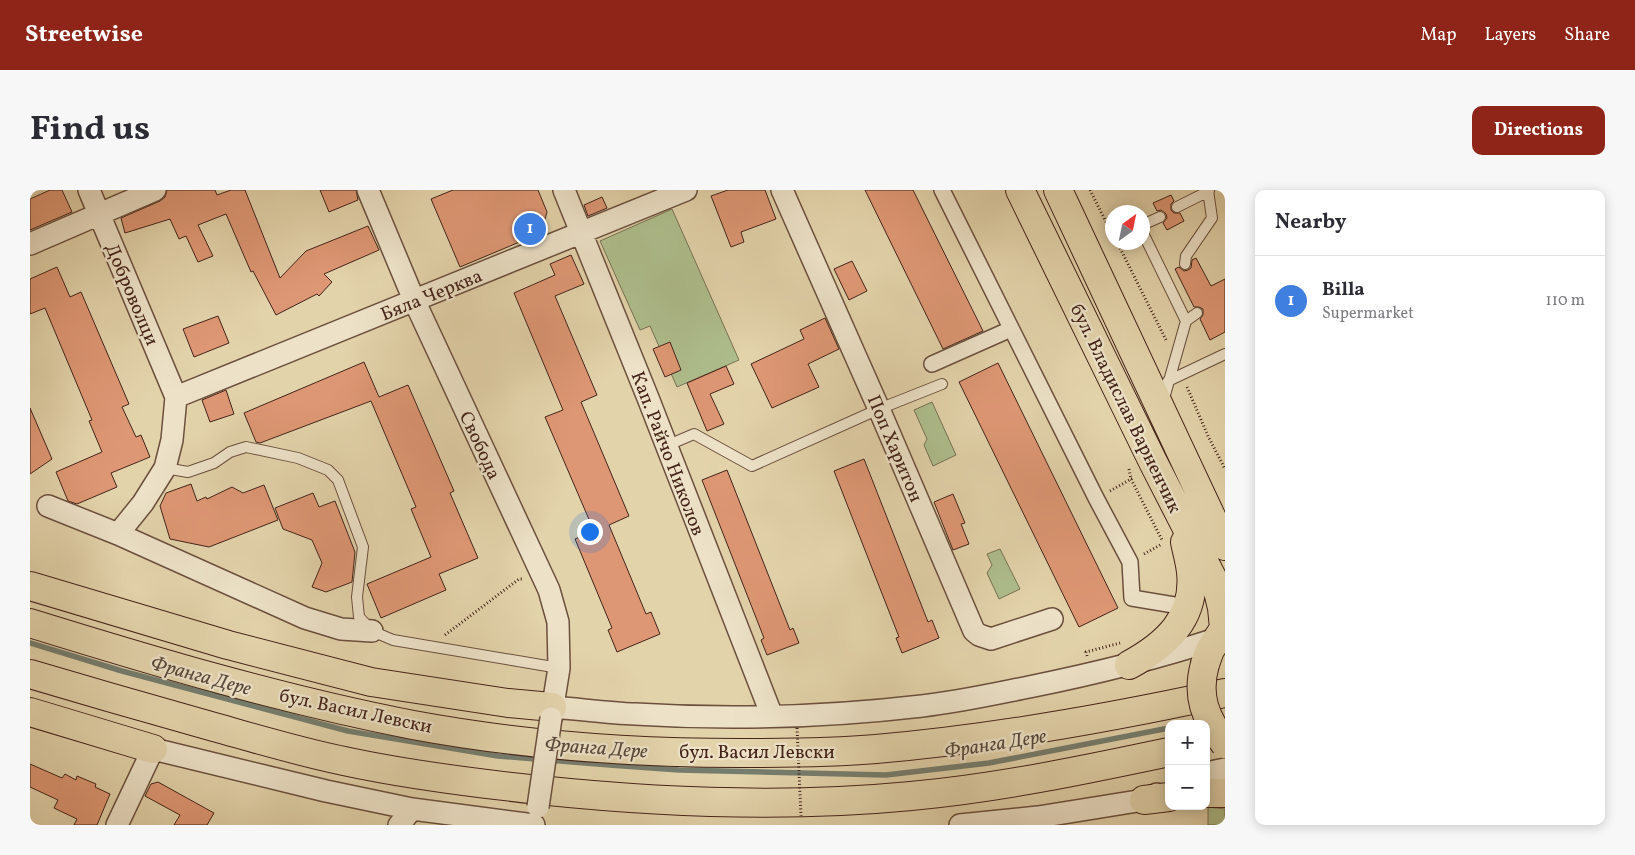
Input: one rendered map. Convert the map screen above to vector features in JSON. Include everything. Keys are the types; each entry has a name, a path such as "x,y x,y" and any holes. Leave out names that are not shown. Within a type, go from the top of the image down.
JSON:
{"main road":[{"name":"бул. Владислав Варненчик","path":"1020,190 1153,462 1185,519 1217,588 1222,608 1221,632"},
{"name":"бул. Владислав Варненчик","path":"1058,190 1160,410 1185,519 1225,546"},
{"path":"1129,665 1148,655 1164,643 1182,620 1187,608 1190,596 1191,573 1185,519 1225,527"},
{"path":"30,586 228,645 371,682 508,703 551,712"},
{"name":"бул. Васил Левски","path":"30,622 135,655 239,684 352,712 425,726 506,738 600,748 691,753 873,750 1019,732 1166,706 1225,693"},
{"path":"1221,632 1205,664 1201,684 1203,705 1214,728 1225,744"},
{"path":"30,674 200,723 343,761 418,775 496,786 658,800 735,803 909,796 1002,784 1165,753"},
{"path":"30,712 153,749"},
{"path":"1210,743 1225,740"},
{"path":"1210,793 1225,793"}],"street":[{"name":"Доброволци","path":"89,190 176,397"},
{"path":"30,244 155,190"},
{"name":"Свобода","path":"368,190 414,300 546,585 558,622 559,668 536,819"},
{"name":"Кап. Райчо Николов","path":"564,190 772,716"},
{"name":"Бяла Черква","path":"176,397 686,190"},
{"name":"Поп Харитон","path":"782,190 880,410 974,631 991,639 1052,619"},
{"path":"942,190 1130,562 1132,598 1174,604"},
{"path":"932,364 1011,329"},
{"path":"118,534 143,503 164,468 172,440 176,397"},
{"path":"48,506 118,534 305,618 341,629 372,631"},
{"path":"551,712 772,716 922,706 970,699 1129,665 1173,653 1221,632"},
{"path":"117,825 153,749 326,791 406,817 536,819"},
{"path":"1210,772 1225,769"},
{"path":"960,825 1039,821 1156,798"}],"lane":[{"path":"1177,207 1209,191 1212,218 1186,256 1185,264"},
{"path":"1150,221 1160,217"},
{"path":"1150,247 1186,321"},
{"path":"1160,410 1186,321 1197,313"},
{"path":"1168,380 1225,354"},
{"path":"666,446 694,434 752,466 942,384"},
{"path":"164,468 188,472 214,463 230,452 246,447 298,458 328,470 338,480 363,547 357,597 359,616 372,631 393,640 422,646 559,668"}],"path":[{"path":"1090,190 1105,220"},
{"path":"1121,250 1175,358"},
{"path":"1182,374 1208,436 1225,469"},
{"path":"1096,498 1138,475"},
{"path":"1130,562 1185,519"},
{"path":"422,646 446,634 519,579 527,578 546,585"},
{"path":"798,728 800,816"}],"green space":[{"path":"672,209 739,360 677,387 650,326 640,330 600,241"},
{"path":"932,402 956,455 933,466 924,445 927,439 914,410"},
{"path":"1000,549 1020,589 999,599 987,573 992,565 987,554"},
{"path":"1210,807 1225,809 1225,825 1208,825 1208,810 1210,810"}],"building":[{"path":"50,190 62,190 72,212 30,230 30,199"},
{"path":"167,190 215,190 217,195 231,190 245,190 280,278 306,251 368,226 379,250 324,274 332,282 319,296 317,294 276,315 253,271 251,272 226,214 198,225 213,256 198,262 186,236 179,239 170,219 125,233 121,218 160,201 165,197"},
{"path":"320,190 356,190 358,200 329,212"},
{"path":"453,190 538,190 547,212 541,233 460,267 431,199"},
{"path":"728,190 765,190 776,219 741,232 744,242 731,247 711,196"},
{"path":"865,190 913,190 983,331 943,349"},
{"path":"1171,195 1174,201 1171,204 1171,210 1174,213 1180,213 1184,221 1167,230 1163,223 1167,218 1166,214 1161,210 1157,211 1153,203"},
{"path":"602,197 607,208 588,216 584,205"},
{"path":"571,255 584,284 555,296 597,395 581,402 629,516 609,525 646,614 651,612 660,634 617,652 608,630 612,628 575,539 594,531 545,417 563,410 514,293 555,275 550,264"},
{"path":"1196,258 1211,286 1225,279 1225,332 1210,340 1200,319 1203,315 1203,309 1194,307 1175,269 1179,267 1184,271 1188,270 1191,268 1192,260"},
{"path":"852,261 867,291 849,300 834,269"},
{"path":"57,267 70,297 81,292 129,404 122,407 136,437 141,435 150,457 111,473 117,487 77,504 68,501 56,472 102,452 89,421 92,420 45,308 30,314 30,279"},
{"path":"218,316 229,343 194,357 183,329"},
{"path":"825,318 839,349 808,364 819,387 772,408 751,364 804,339 800,330"},
{"path":"670,342 681,370 665,377 653,349"},
{"path":"364,362 379,397 408,385 454,491 450,493 478,558 439,574 446,590 381,618 367,584 431,557 411,509 416,507 371,401 260,443 256,442 244,413"},
{"path":"998,363 1118,608 1079,627 959,382"},
{"path":"726,366 734,384 710,394 724,424 707,431 687,383"},
{"path":"226,390 234,414 210,422 202,400"},
{"path":"30,408 52,459 30,474"},
{"path":"864,459 928,622 932,620 939,638 902,653 896,638 899,637 834,471"},
{"path":"727,470 790,630 793,628 799,643 767,655 761,640 764,638 702,480"},
{"path":"191,484 197,501 206,497 207,499 232,487 243,493 264,485 278,520 209,547 170,539 160,506 166,493"},
{"path":"313,493 319,507 335,501 355,552 352,582 326,592 312,587 322,563 312,540 283,529 275,508"},
{"path":"953,494 965,523 961,524 969,544 953,550 934,502"},
{"path":"30,764 62,778 65,774 76,780 77,776 96,784 95,787 110,794 97,825 74,825 77,819 54,808 58,800 30,787"},
{"path":"158,782 214,813 207,825 174,825 180,815 145,796 151,784"}],"waterway":[{"name":"Франга Дере","path":"30,643 122,671 348,731 498,756 610,765 679,770 886,775 989,763 1165,729"}],"place":[{"name":"Billa","path":"530,229"}]}
